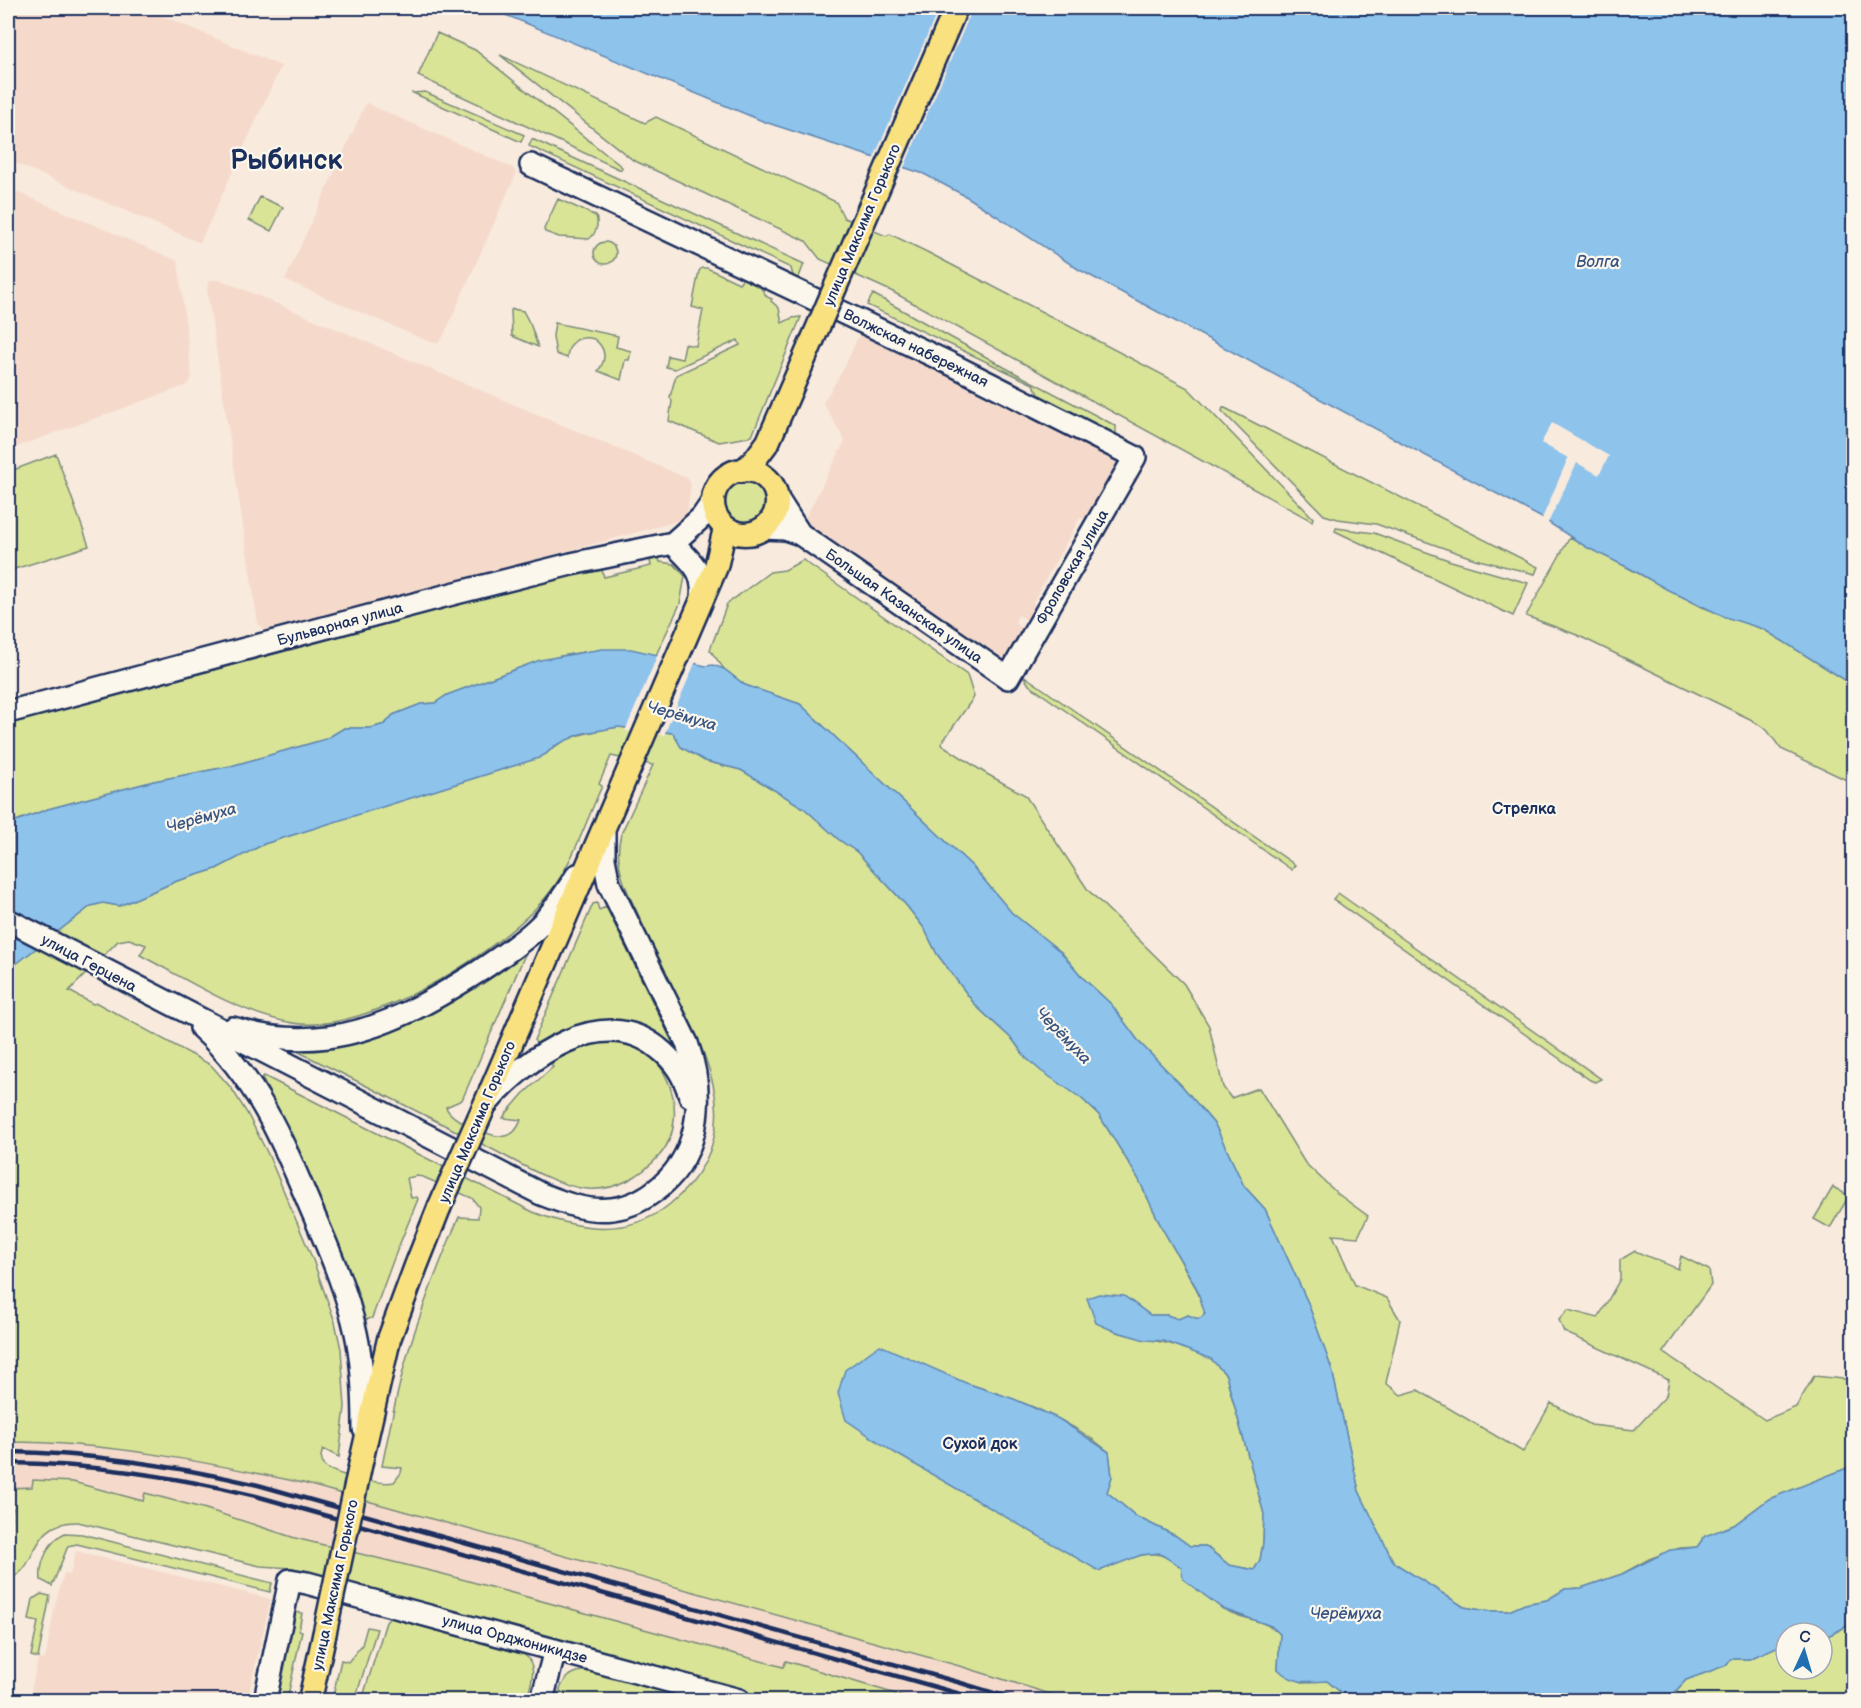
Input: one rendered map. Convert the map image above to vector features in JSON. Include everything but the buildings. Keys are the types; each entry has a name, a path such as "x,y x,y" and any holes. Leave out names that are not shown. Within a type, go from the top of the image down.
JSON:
{"main road":[{"name":"улица Максима Горького","path":"768,442 956,8"},
{"path":"768,442 766,466 776,513 764,528 754,533 734,531 715,513 713,501 715,492 720,483 729,475 741,471 753,462 768,442"},
{"path":"741,471 756,472 772,489"},
{"name":"улица Максима Горького","path":"310,1701 389,1339 439,1208 716,567 734,531"}],"street":[{"name":"Волжская набережная","path":"531,165 951,364 1135,457"},
{"name":"Фроловская улица","path":"1008,678 1135,457"},
{"path":"772,489 800,534"},
{"path":"699,608 703,587 700,572 673,543 702,517 713,501"},
{"path":"764,528 785,529 800,534"},
{"name":"Большая Казанская улица","path":"800,534 1008,678"},
{"name":"Бульварная улица","path":"8,712 452,594 571,564 673,543"},
{"path":"172,1006 243,1031 293,1039 343,1035 395,1018 451,989 508,951 537,928 572,884 606,822"},
{"path":"172,1006 519,1184 562,1203 596,1209 613,1209 643,1199 669,1180 688,1151 693,1137 698,1105 694,1063 687,1042 609,884 603,852 606,822"},
{"name":"улица Герцена","path":"8,920 172,1006"},
{"path":"172,1006 193,1020 209,1035 237,1066 256,1092 284,1146 330,1254 348,1304 359,1346 364,1433 361,1462"},
{"path":"483,1109 523,1068 566,1041 602,1031 628,1032 653,1043 667,1054 679,1069 686,1083 693,1111 693,1126 688,1151"},
{"name":"улица Орджоникидзе","path":"265,1701 290,1580 739,1701"},
{"path":"542,1701 555,1650"}],"shaded area":[{"path":"8,8 144,8 281,66 200,243 8,160"},
{"path":"366,103 513,168 516,174 443,337 438,343 430,342 285,280"},
{"path":"8,188 178,261 192,378 187,385 8,450"},
{"path":"212,280 221,280 687,478 691,484 687,513 682,520 273,631 263,629 258,624 207,290 208,283"},
{"path":"861,331 1109,453 1118,462 1119,465 1090,519 1080,518 1033,602 1036,609 1032,619 1018,615 1015,623 1024,630 1006,661 1000,660 803,522 845,441 823,403 843,370"},
{"path":"8,1442 76,1445 149,1453 221,1465 303,1483 963,1667 1070,1700 916,1700 786,1661 783,1667 443,1574 295,1538 206,1509 156,1496 143,1501 73,1482 33,1481 32,1487 8,1488"},
{"path":"76,1551 271,1599 247,1700 35,1700 37,1692 31,1691 38,1659 45,1660 55,1605 64,1573 70,1575"}],"green space":[{"path":"437,33 475,50 622,167 621,170 418,76"},
{"path":"500,55 645,123 656,117 836,202 844,218 886,236 890,234 929,253 1188,388 1313,518 1312,521 891,291 820,259 806,241 633,160"},
{"path":"425,92 524,135 521,142 413,93"},
{"path":"532,139 804,264 797,282 794,280 791,268 529,146"},
{"path":"260,197 283,207 271,231 249,220"},
{"path":"558,199 596,216 596,229 589,239 559,237 545,232 544,229"},
{"path":"605,242 613,245 616,253 613,261 605,264 597,261 594,253 597,245"},
{"path":"707,268 739,283 743,278 759,285 767,297 772,299 771,301 779,308 782,323 801,317 752,436 749,437 719,442 669,421 672,401 670,397 676,375 740,345 738,340 675,369 666,367 668,356 682,359 685,344 696,346 703,310 692,307 699,271"},
{"path":"873,294 1116,426 1116,435 1043,400 1033,384 867,305"},
{"path":"511,310 523,311 538,347 512,336"},
{"path":"555,323 618,336 616,347 631,351 629,360 625,360 621,380 598,371 604,354 601,346 594,339 584,338 575,341 567,358 556,354 553,336"},
{"path":"1223,407 1538,567 1535,574 1475,559 1376,524 1324,515 1222,411"},
{"path":"56,454 89,546 8,571 8,472"},
{"path":"741,479 751,479 763,486 770,498 770,508 763,520 751,527 741,527 726,516 722,508 722,498 733,483"},
{"path":"1336,528 1374,533 1451,561 1528,583 1513,616 1335,531"},
{"path":"1570,537 1702,607 1763,629 1853,685 1853,783 1781,749 1767,730 1750,719 1577,635 1526,616"},
{"path":"649,555 658,555 660,562 674,564 685,576 680,604 656,655 601,650 549,659 447,695 435,703 421,704 393,715 385,724 371,728 344,728 326,739 231,766 154,781 48,809 8,824 8,724 601,567 604,577 651,566"},
{"path":"803,560 967,675 974,697 941,744 985,773 1025,795 1088,890 1184,984 1209,1026 1223,1087 1231,1098 1259,1088 1305,1163 1338,1194 1368,1216 1358,1237 1333,1235 1355,1285 1387,1298 1400,1320 1386,1383 1401,1395 1418,1390 1523,1452 1551,1403 1591,1425 1634,1430 1666,1396 1669,1380 1564,1332 1559,1320 1568,1310 1598,1318 1620,1279 1620,1260 1635,1251 1678,1269 1681,1256 1709,1270 1711,1285 1663,1352 1765,1420 1796,1407 1814,1376 1853,1380 1853,1468 1847,1468 1769,1499 1734,1525 1705,1536 1697,1547 1680,1548 1649,1559 1622,1574 1581,1588 1565,1589 1547,1600 1525,1604 1509,1611 1487,1611 1464,1607 1396,1564 1359,1491 1332,1370 1308,1303 1265,1209 1244,1186 1215,1125 1183,1087 1140,1043 1111,1004 1083,978 1061,952 1012,913 973,867 800,704 745,685 724,669 710,650 727,604 770,572 785,570"},
{"path":"1023,675 1295,865 1292,870 1029,685"},
{"path":"618,727 673,733 681,747 705,761 741,770 804,808 838,839 857,852 906,905 924,928 937,954 976,1006 1013,1040 1026,1058 1081,1098 1099,1115 1138,1178 1162,1228 1197,1290 1205,1311 1202,1318 1197,1319 1188,1315 1178,1319 1167,1315 1150,1315 1124,1296 1114,1331 1199,1353 1210,1358 1226,1375 1264,1514 1260,1560 1254,1570 1229,1565 1206,1546 1190,1546 1176,1536 1137,1517 1107,1492 1112,1476 1109,1452 1093,1440 1041,1410 966,1383 1087,1562 1099,1571 1149,1554 1169,1559 1222,1608 1267,1625 1280,1634 1278,1669 1302,1682 1327,1681 1350,1700 1070,1700 963,1667 303,1483 120,1449 8,1442 8,974 16,964 91,906 103,903 119,906 177,881 216,869 264,844 546,754 570,738","holes":["611,756 653,765 621,834 619,865 628,893 705,1056 713,1082 716,1108 715,1133 708,1157 693,1181 670,1204 654,1215 621,1226 603,1228 550,1218 533,1212 264,1076 262,1078 299,1154 338,1245 365,1320 372,1318 418,1199 417,1197 411,1198 407,1178 423,1177 472,1198 479,1207 478,1218 459,1217 415,1330 394,1406 382,1466 402,1468 401,1473 394,1482 388,1483 357,1478 328,1469 323,1465 321,1456 323,1449 339,1457 345,1407 341,1349 335,1322 313,1260 268,1154 247,1113 232,1089 211,1065 97,1003 93,1004 69,991 118,941 129,939 146,945 140,955 214,995 273,1019 293,1023 323,1023 358,1016 395,1002 433,984 469,962 529,915 550,892 579,840 602,786 599,784"]},
{"path":"1338,893 1601,1079 1595,1082 1590,1080 1333,899"},
{"path":"597,903 599,910 606,907 676,1050 649,1029 631,1022 617,1020 577,1027 538,1046 534,1040 593,904"},
{"path":"527,950 462,1100 446,1107 455,1117 472,1127 499,1136 511,1134 521,1120 503,1118 523,1094 553,1067 551,1063 582,1048 615,1042 630,1044 644,1051 657,1062 667,1079 673,1098 674,1119 670,1138 659,1156 636,1176 618,1185 588,1189 549,1178 293,1049 312,1048"},
{"path":"1833,1187 1849,1196 1830,1228 1814,1219"},
{"path":"33,1480 73,1482 143,1501 145,1493 206,1509 295,1538 443,1574 783,1667 786,1661 916,1700 767,1700 292,1568 260,1566 78,1522 62,1524 50,1529 42,1537 25,1567 8,1579 8,1537 13,1508 8,1507 8,1488 32,1487"},
{"path":"65,1533 82,1534 272,1583 270,1592 77,1544 68,1546 52,1586 41,1580 43,1560 54,1541"},
{"path":"41,1594 50,1596 38,1658 31,1656 38,1622 29,1620 33,1599"},
{"path":"289,1611 302,1613 299,1630 302,1631 287,1700 271,1700"},
{"path":"390,1618 525,1655 533,1671 527,1700 362,1700 386,1622"},
{"path":"1853,1623 1853,1694 1840,1700 1616,1700 1673,1694 1686,1680 1727,1665 1731,1659 1749,1659 1774,1648 1774,1681 1834,1681 1834,1633"},
{"path":"367,1627 377,1629 355,1700 332,1700 341,1660 348,1662 362,1645"},
{"path":"581,1671 589,1671 696,1700 557,1700 564,1681"}],"water":[{"name":"Волга","path":"489,8 1853,8 1853,685 1763,629 1725,617 1586,547 1542,518 1078,269 969,198 924,174 765,122"},
{"name":"Черёмуха","path":"602,649 631,649 706,666 713,665 724,669 745,685 800,704 973,867 1012,913 1061,952 1083,978 1111,1004 1140,1043 1183,1087 1215,1125 1244,1186 1265,1209 1308,1303 1332,1370 1359,1491 1396,1564 1464,1607 1487,1611 1509,1611 1525,1604 1547,1600 1565,1589 1581,1588 1622,1574 1670,1550 1697,1547 1705,1536 1734,1525 1769,1499 1847,1468 1853,1468 1853,1623 1834,1633 1834,1621 1774,1621 1774,1648 1749,1659 1731,1659 1727,1665 1686,1680 1673,1694 1616,1700 1350,1700 1327,1681 1300,1681 1283,1674 1278,1669 1280,1634 1271,1626 1223,1609 1183,1579 1181,1567 1159,1553 1141,1555 1099,1571 895,1453 846,1420 838,1393 845,1370 880,1345 966,1383 1014,1399 1059,1419 1109,1452 1112,1477 1107,1492 1137,1517 1176,1536 1190,1546 1205,1546 1229,1565 1254,1570 1260,1560 1264,1514 1226,1375 1211,1359 1164,1341 1145,1340 1096,1323 1087,1298 1099,1294 1124,1296 1150,1315 1167,1315 1178,1319 1188,1315 1199,1318 1205,1314 1197,1289 1162,1228 1138,1178 1099,1115 1081,1098 1026,1058 1013,1040 976,1006 937,954 924,928 857,852 838,839 804,808 741,770 705,761 681,747 673,733 618,727 580,734 554,746 539,758 264,844 216,869 177,881 119,906 103,903 91,906 16,964 8,974 8,824 48,809 154,781 231,766 326,739 344,728 371,728 385,724 393,715 421,704 435,703 447,695 540,660"}],"pier":[{"path":"939,8 973,8 903,170 873,160"},
{"path":"1552,423 1609,456 1599,475 1577,463 1547,525 1541,521 1568,458 1541,443"},
{"path":"659,652 696,661 664,735 625,731"}],"railway":[{"path":"8,1452 71,1455 134,1462 258,1485 1017,1700"},
{"path":"8,1463 133,1472 256,1496 982,1700"}],"district":[{"name":"Рыбинск","path":"286,160"},
{"name":"Стрелка","path":"1524,808"},
{"name":"Сухой док","path":"980,1443"}]}
